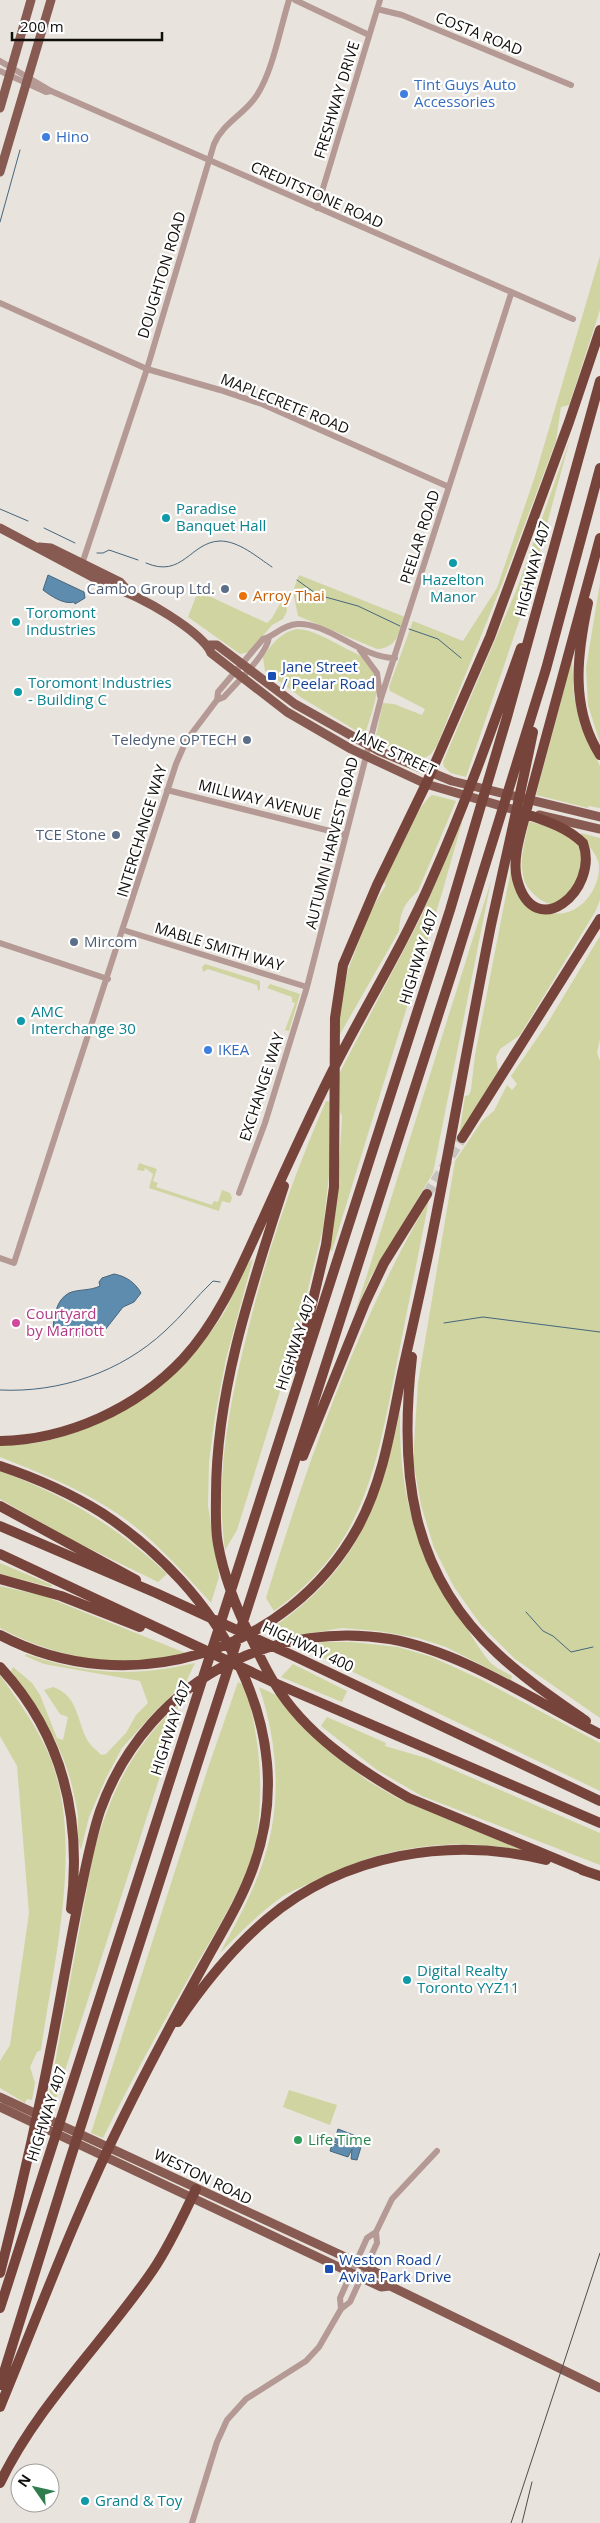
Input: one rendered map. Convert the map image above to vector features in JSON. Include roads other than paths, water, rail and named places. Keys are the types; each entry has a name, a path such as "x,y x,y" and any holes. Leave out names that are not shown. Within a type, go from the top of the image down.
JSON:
{"highway":[{"path":"284,1427 326,1245 334,1187 336,1114 335,1018 343,965 353,939 431,773 512,578 570,422 600,330"},
{"name":"HIGHWAY 407","path":"0,2308 450,910 508,718 600,381"},
{"path":"0,2386 281,1508 546,668 600,468"},
{"path":"584,898 566,909 542,907 531,901 522,891 516,878 516,868 528,800 600,538"},
{"path":"600,550 578,658 578,683 581,707 600,755"},
{"path":"0,1441 45,1435 90,1422 117,1409 143,1392 182,1359 217,1314 295,1154 358,1018 402,940 431,881 486,748 551,562"},
{"path":"0,1635 58,1659 100,1665 145,1665 185,1658 225,1645 264,1624 299,1598 321,1577 345,1547 371,1498 383,1462 418,1309 489,935 546,668"},
{"path":"518,812 536,816 565,830 583,842 592,854 595,870"},
{"path":"462,1138 561,984 600,919"},
{"path":"295,1154 253,1286 234,1362 219,1438 216,1475 218,1543 240,1616 275,1685 306,1722 341,1754 409,1798 588,1872"},
{"path":"281,1508 365,1303 384,1263 427,1194"},
{"path":"418,1309 407,1403 407,1459 414,1511 430,1559 455,1602 498,1654 537,1686 600,1732"},
{"path":"0,1466 49,1484 87,1504 133,1536 164,1564 191,1593 224,1633 249,1684 259,1714 268,1779 262,1833 254,1865 228,1920 146,2071 85,2201 0,2407"},
{"path":"0,1506 120,1570 156,1593"},
{"name":"HIGHWAY 400","path":"0,1526 156,1593 294,1656 600,1801"},
{"path":"0,1554 188,1644 600,1822"},
{"path":"0,1579 61,1596 188,1644"},
{"path":"0,2273 44,2083 85,1869 100,1813 119,1769 148,1726 187,1690 226,1665 254,1652 279,1644 337,1636 390,1639 434,1652 483,1673 600,1732"},
{"path":"0,1667 26,1701 44,1730 61,1771 70,1805 75,1839 75,1872 62,1987"},
{"path":"146,2071 182,2016 231,1955 268,1918 320,1883 382,1859 446,1850 477,1849 522,1854 600,1876"},
{"path":"0,2484 42,2414 154,2269 194,2193"}],"main road":[{"path":"0,108 31,0"},
{"path":"0,172 50,0"},
{"name":"JANE STREET","path":"0,528 38,547 47,554 81,567 115,589 128,591 178,622 208,645 211,653 287,712 351,749 426,784 518,812"},
{"name":"JANE STREET","path":"208,645 217,645 294,704 379,751 452,781 600,817"},
{"path":"536,816 600,829"},
{"name":"WESTON ROAD","path":"0,2097 23,2112 194,2193 381,2287 390,2286 600,2388"},
{"name":"WESTON ROAD","path":"0,2107 23,2112"},
{"name":"WESTON ROAD","path":"194,2193 356,2262 386,2278 390,2286"}],"street":[{"name":"DOUGHTON ROAD","path":"81,567 147,369 209,161 220,133 258,94 267,74 289,0"},
{"path":"294,0 369,35"},
{"name":"FRESHWAY DRIVE","path":"318,208 380,0"},
{"name":"COSTA ROAD","path":"377,10 402,15 571,85"},
{"name":"CREDITSTONE ROAD","path":"0,61 10,71 46,92 51,91 511,294 574,319"},
{"name":"CREDITSTONE ROAD","path":"0,71 10,71"},
{"name":"PEELAR ROAD","path":"380,705 511,294"},
{"name":"MAPLECRETE ROAD","path":"0,303 147,369 262,404 449,487"},
{"path":"238,674 268,644 269,637 283,627 304,624 325,631 359,649 384,657 395,658"},
{"path":"359,649 377,673 380,682 380,705"},
{"name":"INTERCHANGE WAY","path":"0,1258 14,1263 108,978 167,790 186,741 217,700 224,697 238,674"},
{"name":"AUTUMN HARVEST ROAD","path":"307,987 380,705"},
{"name":"MILLWAY AVENUE","path":"167,790 346,835"},
{"name":"MABLE SMITH WAY","path":"123,930 307,987"},
{"path":"0,943 108,978"},
{"name":"EXCHANGE WAY","path":"239,1193 265,1123 307,987"},
{"path":"341,2309 340,2298 367,2238 376,2232 392,2199 437,2151"},
{"path":"192,2523 217,2442 227,2420 234,2410 256,2391 306,2361 319,2347 341,2309 350,2302 360,2276 377,2243 376,2232"}],"water":[{"path":"48,575 84,592 85,598 75,604 74,602 62,601 50,595 43,590"},
{"path":"114,1274 129,1280 141,1293 134,1302 123,1307 105,1330 94,1335 68,1337 53,1329 56,1309 65,1296 69,1293 100,1286 99,1282 102,1278"},
{"path":"338,2129 356,2136 356,2142 361,2147 357,2160 351,2159 352,2149 348,2157 330,2151 332,2144 343,2146 334,2142"}],"waterway":[{"path":"0,222 20,150"},
{"path":"0,509 28,521"},
{"path":"44,528 75,543"},
{"path":"146,563 159,567 169,566 178,563 201,547 220,541 241,547 272,567"},
{"path":"97,553 109,550 138,560"},
{"path":"297,580 318,595 358,606 400,626"},
{"path":"409,629 438,639 461,658"},
{"path":"0,1390 45,1388 88,1377 109,1368 129,1358 148,1345 171,1325 213,1281 220,1282"},
{"path":"444,1323 483,1317 600,1332"},
{"path":"526,1612 543,1631 553,1636 571,1652 593,1647"}],"tunnel":[{"path":"427,1194 462,1138"}],"railway":[{"path":"511,2523 600,2253"},
{"path":"522,2523 532,2482"}],"place":[{"name":"Tint Guys Auto Accessories","path":"404,94"},
{"name":"Hino","path":"46,137"},
{"name":"Paradise Banquet Hall","path":"166,518"},
{"name":"Hazelton Manor","path":"453,563"},
{"name":"Cambo Group Ltd.","path":"225,589"},
{"name":"Arroy Thai","path":"243,596"},
{"name":"Toromont Industries","path":"16,622"},
{"name":"Jane Street / Peelar Road","path":"272,676"},
{"name":"Toromont Industries - Building C","path":"18,692"},
{"name":"Teledyne OPTECH","path":"247,740"},
{"name":"TCE Stone","path":"116,835"},
{"name":"Mircom","path":"74,942"},
{"name":"AMC Interchange 30","path":"21,1021"},
{"name":"IKEA","path":"208,1050"},
{"name":"Courtyard by Marriott","path":"16,1323"},
{"name":"Digital Realty Toronto YYZ11","path":"407,1980"},
{"name":"Life Time","path":"298,2140"},
{"name":"Weston Road / Aviva Park Drive","path":"329,2269"},
{"name":"Grand & Toy","path":"85,2501"}]}
